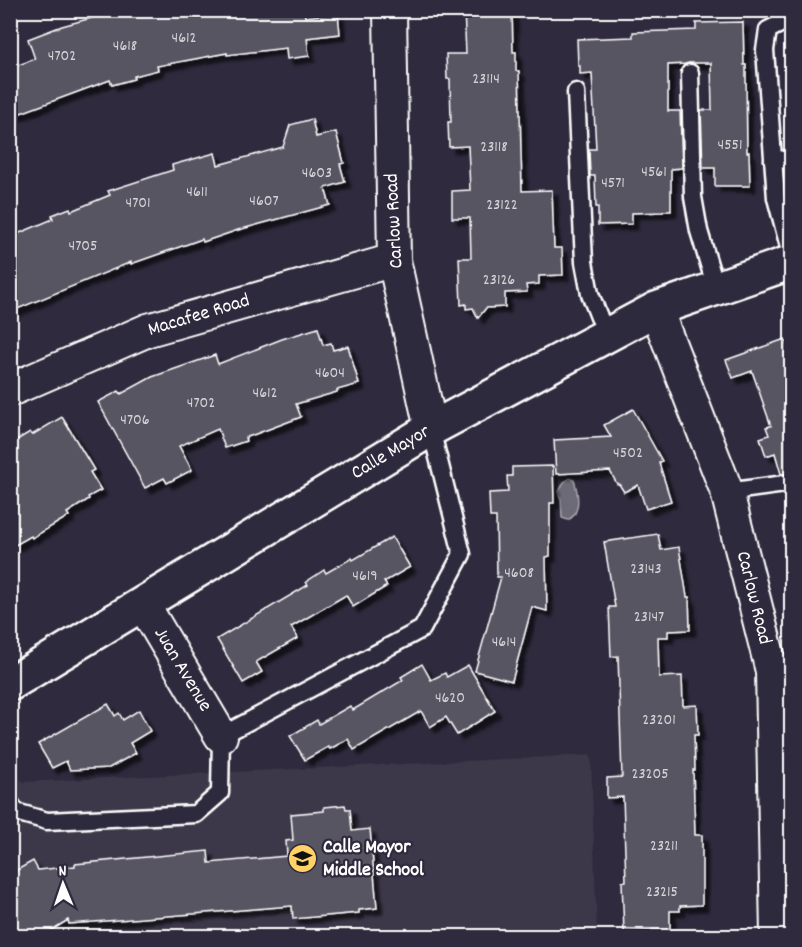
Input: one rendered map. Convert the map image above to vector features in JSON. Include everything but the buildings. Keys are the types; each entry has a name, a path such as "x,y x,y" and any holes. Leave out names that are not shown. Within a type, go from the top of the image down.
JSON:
{"street":[{"name":"Carlow Road","path":"390,10 394,260 431,429"},
{"name":"Macafee Road","path":"10,390 148,330 394,260"},
{"name":"Calle Mayor","path":"10,684 431,429 656,309 792,260"},
{"name":"Carlow Road","path":"656,309 726,492 782,669 777,936"},
{"name":"Juan Avenue","path":"143,604 220,736"}],"lane":[{"path":"792,18 768,30 765,50 776,198 792,260"},
{"path":"690,74 693,197 699,231 716,288"},
{"path":"576,92 584,262 590,294 608,335"},
{"path":"773,160 792,159"},
{"path":"10,803 16,812 47,821 196,814 220,793 220,736 422,629 462,554 431,429"},
{"path":"726,492 792,483"}],"shaded area":[{"path":"570,478 574,480 578,502 575,512 568,520 562,518 561,499 558,493 564,482"},
{"name":"Calle Mayor Middle School","path":"591,755 597,936 11,936 10,770 23,782"}],"place":[{"name":"Calle Mayor Middle School","path":"302,859"}]}
